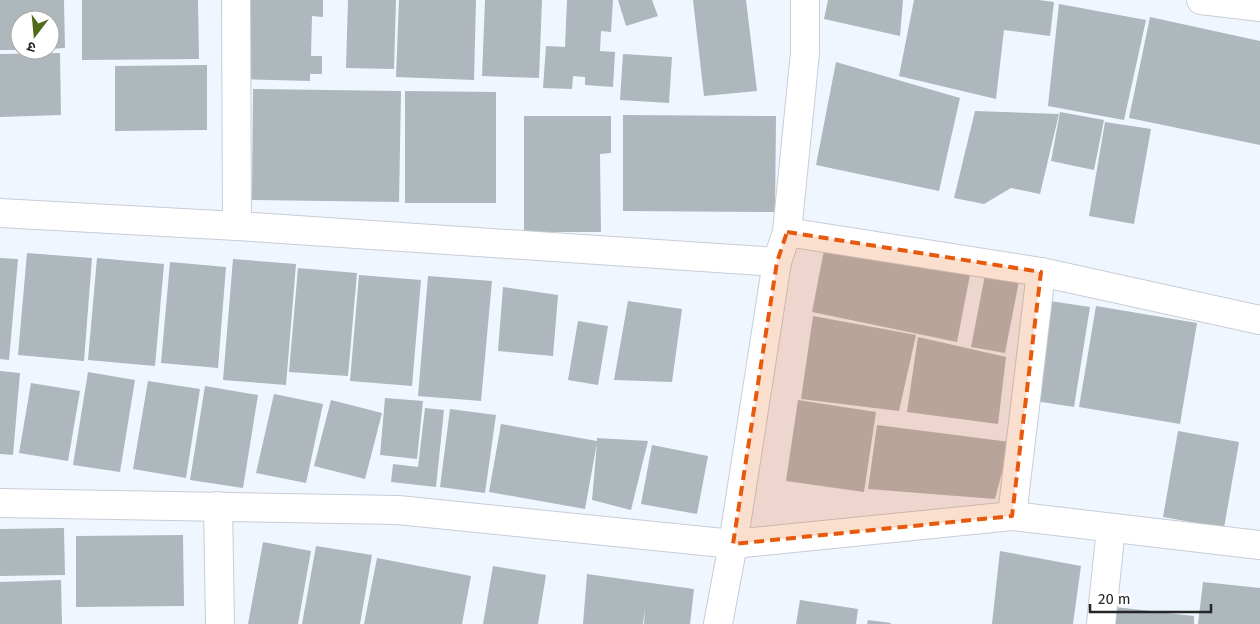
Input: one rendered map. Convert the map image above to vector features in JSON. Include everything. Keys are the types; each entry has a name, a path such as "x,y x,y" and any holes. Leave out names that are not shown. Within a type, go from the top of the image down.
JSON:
{"street":[{"path":"236,0 237,226"},
{"path":"718,624 733,544 778,262 787,232 805,54 805,0"},
{"path":"1201,0 1244,3"},
{"path":"0,213 237,226 778,262"},
{"path":"787,232 1041,272 1260,320"},
{"path":"1012,516 1041,272"},
{"path":"0,503 398,510 733,544 1012,516 1260,546"},
{"path":"218,506 220,624"},
{"path":"1101,624 1111,528"}],"highlighted area":[{"path":"787,232 1041,272 1012,516 733,544 777,262"}],"building":[{"path":"0,0 64,0 65,48 60,48 60,10 10,10 10,50 0,50"},
{"path":"82,0 198,0 199,59 82,60"},
{"path":"244,0 323,0 323,17 312,16 311,56 322,56 322,74 310,74 310,81 241,79"},
{"path":"348,0 396,0 394,69 346,68"},
{"path":"399,0 476,0 474,80 396,77"},
{"path":"485,0 542,0 539,78 482,76"},
{"path":"567,0 613,0 611,32 601,31 600,51 615,52 613,87 585,85 585,77 573,76 572,89 543,88 546,46 565,47"},
{"path":"618,0 652,0 658,16 626,26"},
{"path":"693,0 746,0 757,91 704,96"},
{"path":"828,0 903,0 900,36 824,19"},
{"path":"914,0 1039,0 1054,2 1050,36 1004,30 996,99 899,76"},
{"path":"1059,4 1146,20 1124,120 1048,106"},
{"path":"1150,17 1260,41 1260,145 1129,118"},
{"path":"60,53 61,115 0,117 0,54 10,54 10,60 60,60"},
{"path":"623,54 672,57 669,103 620,100"},
{"path":"836,62 960,98 939,191 816,165"},
{"path":"207,65 207,130 115,131 115,66"},
{"path":"253,89 401,91 399,202 252,200"},
{"path":"405,91 496,92 496,203 405,203"},
{"path":"975,111 1059,114 1040,194 1011,188 984,204 954,198"},
{"path":"1060,112 1104,120 1094,170 1051,161"},
{"path":"623,115 776,116 775,212 623,211"},
{"path":"524,116 611,116 611,153 600,154 601,232 524,232"},
{"path":"1105,122 1151,129 1134,224 1089,216"},
{"path":"825,245 970,275 957,342 812,312"},
{"path":"27,253 92,258 84,361 18,355"},
{"path":"0,258 18,259 9,360 0,359"},
{"path":"97,258 164,264 155,366 88,360"},
{"path":"233,259 296,264 286,385 223,380"},
{"path":"170,262 226,267 218,368 161,363"},
{"path":"298,268 357,273 348,376 289,372"},
{"path":"986,270 1020,276 1005,353 971,347"},
{"path":"359,275 421,280 412,386 350,381"},
{"path":"428,276 492,281 481,401 418,396"},
{"path":"503,287 558,295 553,356 498,351"},
{"path":"628,301 682,309 672,382 614,380"},
{"path":"1050,301 1090,307 1074,407 1035,401"},
{"path":"1096,306 1197,323 1180,424 1079,407"},
{"path":"813,316 916,335 899,411 801,399"},
{"path":"578,321 608,326 598,385 568,380"},
{"path":"918,337 1006,357 998,424 907,412"},
{"path":"0,371 20,373 13,455 0,454"},
{"path":"88,372 135,380 120,472 73,465"},
{"path":"148,381 200,389 186,478 133,469"},
{"path":"31,383 80,391 68,461 19,453"},
{"path":"205,386 258,395 243,488 190,480"},
{"path":"274,394 323,404 306,483 256,473"},
{"path":"385,398 423,401 417,459 380,455"},
{"path":"331,400 382,413 365,479 314,466"},
{"path":"798,400 876,412 864,492 786,481"},
{"path":"425,408 444,410 436,487 391,482 393,464 418,467"},
{"path":"450,409 496,415 485,493 440,487"},
{"path":"501,424 597,441 597,438 648,441 631,510 592,500 597,443 585,509 489,492"},
{"path":"877,425 1010,442 995,499 868,489"},
{"path":"1178,431 1239,442 1224,528 1163,517"},
{"path":"652,445 708,456 697,514 641,504"},
{"path":"64,528 65,575 0,576 0,529"},
{"path":"183,535 184,606 76,607 76,536"},
{"path":"263,542 311,551 298,624 248,624"},
{"path":"316,546 372,555 360,624 302,624"},
{"path":"1000,551 1081,566 1073,624 992,624"},
{"path":"377,558 471,576 462,624 364,624"},
{"path":"493,566 546,575 538,624 483,624"},
{"path":"587,574 694,589 690,624 644,624 645,608 643,624 583,624"},
{"path":"61,580 62,624 0,624 0,582"},
{"path":"1203,582 1260,588 1260,624 1198,624"},
{"path":"800,600 858,609 856,624 796,624"},
{"path":"1115,607 1194,616 1194,624 1113,624"},
{"path":"868,620 891,623 891,624 867,624"}]}
